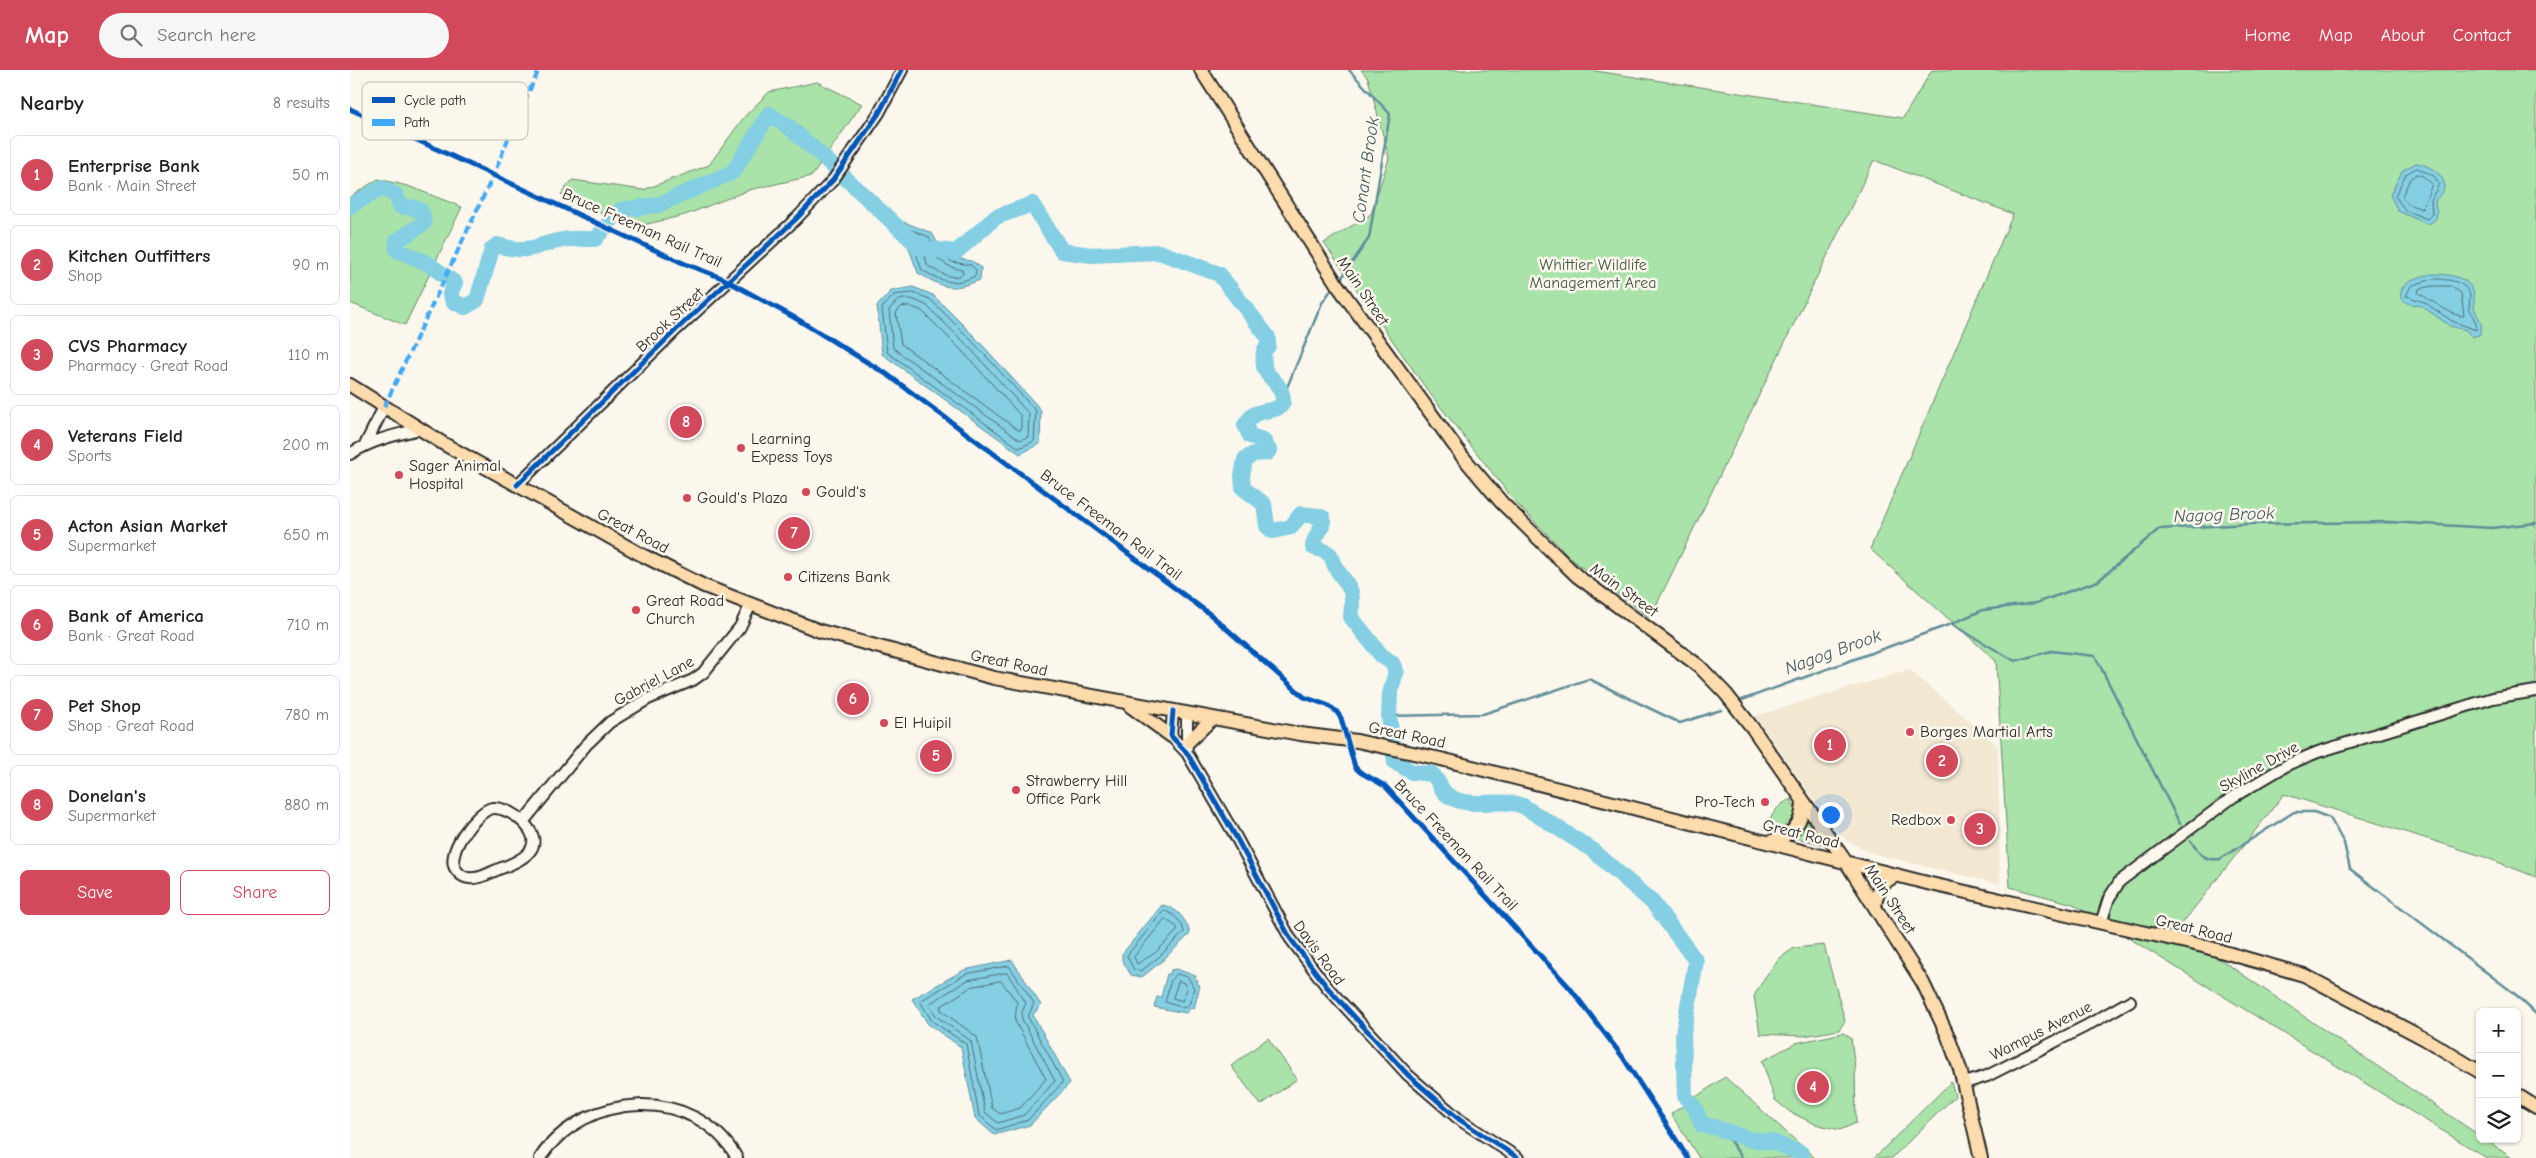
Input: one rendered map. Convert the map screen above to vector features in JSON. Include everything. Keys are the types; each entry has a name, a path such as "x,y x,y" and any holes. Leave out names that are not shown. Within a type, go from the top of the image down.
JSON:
{"main road":[{"name":"Main Street","path":"1202,70 1338,286 1462,456 1502,503 1562,563 1609,601 1682,653 1713,680 1752,726 1846,862 1930,996 1947,1034 1965,1083 1981,1158"},
{"name":"Great Road","path":"350,385 420,429 517,485 687,578 820,631 906,656 994,678 1187,714 1401,750 1897,875 2203,946 2304,974 2408,1030 2476,1070"},
{"path":"1126,703 1171,736"},
{"path":"1187,748 1214,718"},
{"path":"1768,842 1783,838 1794,830 1801,818 1803,801"},
{"path":"1875,906 1878,888 1887,880 1897,875"},
{"path":"2521,1098 2536,1107"}],"street":[{"name":"Brook Street","path":"517,485 677,329 796,219 833,180 879,113 902,70"},
{"path":"364,445 384,407"},
{"path":"350,454 364,445 420,429"},
{"name":"Gabriel Lane","path":"523,822 586,745 610,722 648,699 693,680 703,673 740,627 751,604"},
{"name":"Skyline Drive","path":"2101,923 2109,898 2120,881 2233,797 2289,764 2318,752 2493,698 2536,691"},
{"path":"1171,736 1173,711"},
{"name":"Davis Road","path":"1187,714 1187,748"},
{"name":"Davis Road","path":"1171,736 1187,748 1290,938 1327,987 1408,1075 1460,1120 1518,1158"},
{"path":"499,809 523,822 529,830 532,843 530,852 523,860 474,878 464,877 456,871 452,861 454,848 485,811 499,809"},
{"name":"Wampus Avenue","path":"1965,1083 1987,1076 2130,1001"},
{"path":"540,1158 556,1138 588,1116 618,1106 639,1104 673,1109 703,1123 726,1142 737,1158"}],"shaded area":[{"path":"1910,670 1998,746 2000,884 1874,854 1849,842 1826,817 1755,716"}],"green space":[{"name":"Whittier Wildlife Management Area","path":"1361,70 1589,70 1903,118 1932,70 2536,70 2536,877 2482,856 2284,794 2177,930 2476,1133 2476,1143 2491,1143 2512,1158 2487,1158 2073,904 2010,887 1996,661 1870,549 2013,214 1874,160 1650,618 1577,564 1516,503 1428,391 1324,243 1371,214 1389,158 1368,78"},
{"path":"817,82 862,104 812,176 749,190 685,215 631,228 561,194 572,180 643,190 709,165 744,117 769,92"},
{"path":"378,179 408,186 462,207 405,325 350,303 350,197"},
{"path":"1791,799 1795,808 1794,820 1782,831 1768,830 1768,825 1775,812 1782,804"},
{"path":"1805,818 1821,840 1821,844 1792,837"},
{"path":"1824,945 1845,1021 1839,1030 1804,1036 1760,1034 1754,996 1765,977 1780,958 1794,948"},
{"path":"1843,1033 1851,1038 1855,1068 1856,1123 1840,1130 1815,1124 1790,1112 1775,1100 1762,1061 1796,1043"},
{"path":"1268,1038 1297,1079 1261,1105 1231,1066"},
{"path":"1725,1077 1815,1158 1699,1158 1671,1114"},
{"path":"1951,1082 1955,1096 1892,1158 1874,1158"}],"water":[{"path":"2416,163 2425,165 2435,171 2444,183 2444,188 2435,202 2436,218 2427,224 2398,211 2390,195 2403,170"},
{"path":"904,222 932,233 936,241 949,254 978,265 981,268 980,280 961,286 948,287 918,273 901,227"},
{"path":"2432,274 2458,277 2472,289 2475,310 2481,323 2479,335 2472,337 2466,330 2450,326 2422,306 2407,303 2401,298 2401,292 2406,283"},
{"path":"913,287 933,295 976,338 1041,410 1040,444 1020,454 882,354 877,306 891,291"},
{"path":"1162,905 1172,908 1181,915 1190,934 1142,977 1131,975 1122,960 1122,954"},
{"path":"1012,960 1041,1005 1033,1015 1070,1083 1030,1125 994,1135 975,1118 961,1047 928,1024 912,999 964,970"},
{"path":"1176,969 1196,976 1194,979 1198,980 1197,984 1200,985 1194,1009 1191,1008 1186,1013 1154,1007 1157,997 1161,997 1167,974 1170,974 1171,970"}],"waterway":[{"name":"Conant Brook","path":"1341,279 1369,238 1390,114 1349,70"},
{"path":"350,206 382,188 396,195 400,206 415,208 422,212 424,223 397,241 397,250 427,263 455,283 450,294 453,301 465,307 477,300 492,249 497,245 525,249 567,239 595,239 620,210 658,205 733,172 769,114 789,127 821,155 920,248 956,252 996,217 1032,204 1062,251 1091,255 1159,252 1219,274 1268,337 1268,346 1264,351 1264,367 1268,375 1278,385 1283,398 1280,407 1255,414 1245,425 1250,436 1263,440 1269,450 1267,453 1254,454 1245,459 1242,476 1243,488 1264,504 1267,526 1273,531 1291,527 1301,514 1323,518 1322,526 1313,543 1313,547 1330,555 1351,591 1351,617 1381,655 1392,663 1396,671 1390,694 1389,716 1395,762 1412,772 1432,774 1446,794 1457,800 1523,806 1591,849 1653,903 1696,961 1683,1034 1685,1096 1695,1108 1702,1125 1714,1127 1748,1139 1772,1142 1801,1153 1802,1158"},
{"name":"Conant Brook","path":"1283,397 1322,303 1331,290"},
{"name":"Nagog Brook","path":"1742,700 1951,624 1983,610 2036,603 2098,581 2159,529 2248,524 2390,522 2491,528 2536,523"},
{"path":"1951,624 2015,661 2051,651 2095,656 2180,824"},
{"name":"Nagog Brook","path":"1389,716 1483,714 1589,679 1680,723 1721,710"},
{"path":"2191,841 2202,856 2210,859 2220,859 2294,812 2314,812 2330,818 2344,843 2350,869 2515,994 2536,1014"},
{"path":"1724,1132 1742,1158"}],"marked path":[{"path":"528,94 539,70"},
{"path":"384,407 494,174 508,140"}],"cycle path":[{"path":"517,485 677,329 796,219 833,180 879,113 902,70"},
{"name":"Bruce Freeman Rail Trail","path":"350,109 362,115"},
{"name":"Bruce Freeman Rail Trail","path":"417,140 683,263 722,278 797,319 888,375 1211,615 1304,697 1327,705 1336,711 1341,718 1355,767 1360,772 1385,786 1570,988 1622,1056 1688,1158"},
{"path":"1173,711 1171,736 1187,753 1236,837 1290,938 1327,987 1408,1075 1460,1120 1518,1158"}],"place":[{"name":"Donelan's","path":"686,422"},
{"name":"Learning Expess Toys","path":"741,448"},
{"name":"Sager Animal Hospital","path":"399,475"},
{"name":"Gould's","path":"806,492"},
{"name":"Gould's Plaza","path":"687,498"},
{"name":"Pet Shop","path":"794,533"},
{"name":"Citizens Bank","path":"788,577"},
{"name":"Great Road Church","path":"636,610"},
{"name":"Bank of America","path":"853,699"},
{"name":"El Huipil","path":"884,723"},
{"name":"Borges Martial Arts","path":"1910,732"},
{"name":"Enterprise Bank","path":"1830,745"},
{"name":"Acton Asian Market","path":"936,756"},
{"name":"Kitchen Outfitters","path":"1942,761"},
{"name":"Strawberry Hill Office Park","path":"1016,790"},
{"name":"Pro-Tech","path":"1765,802"},
{"name":"Redbox","path":"1951,820"},
{"name":"CVS Pharmacy","path":"1980,829"},
{"name":"Veterans Field","path":"1813,1087"}]}
